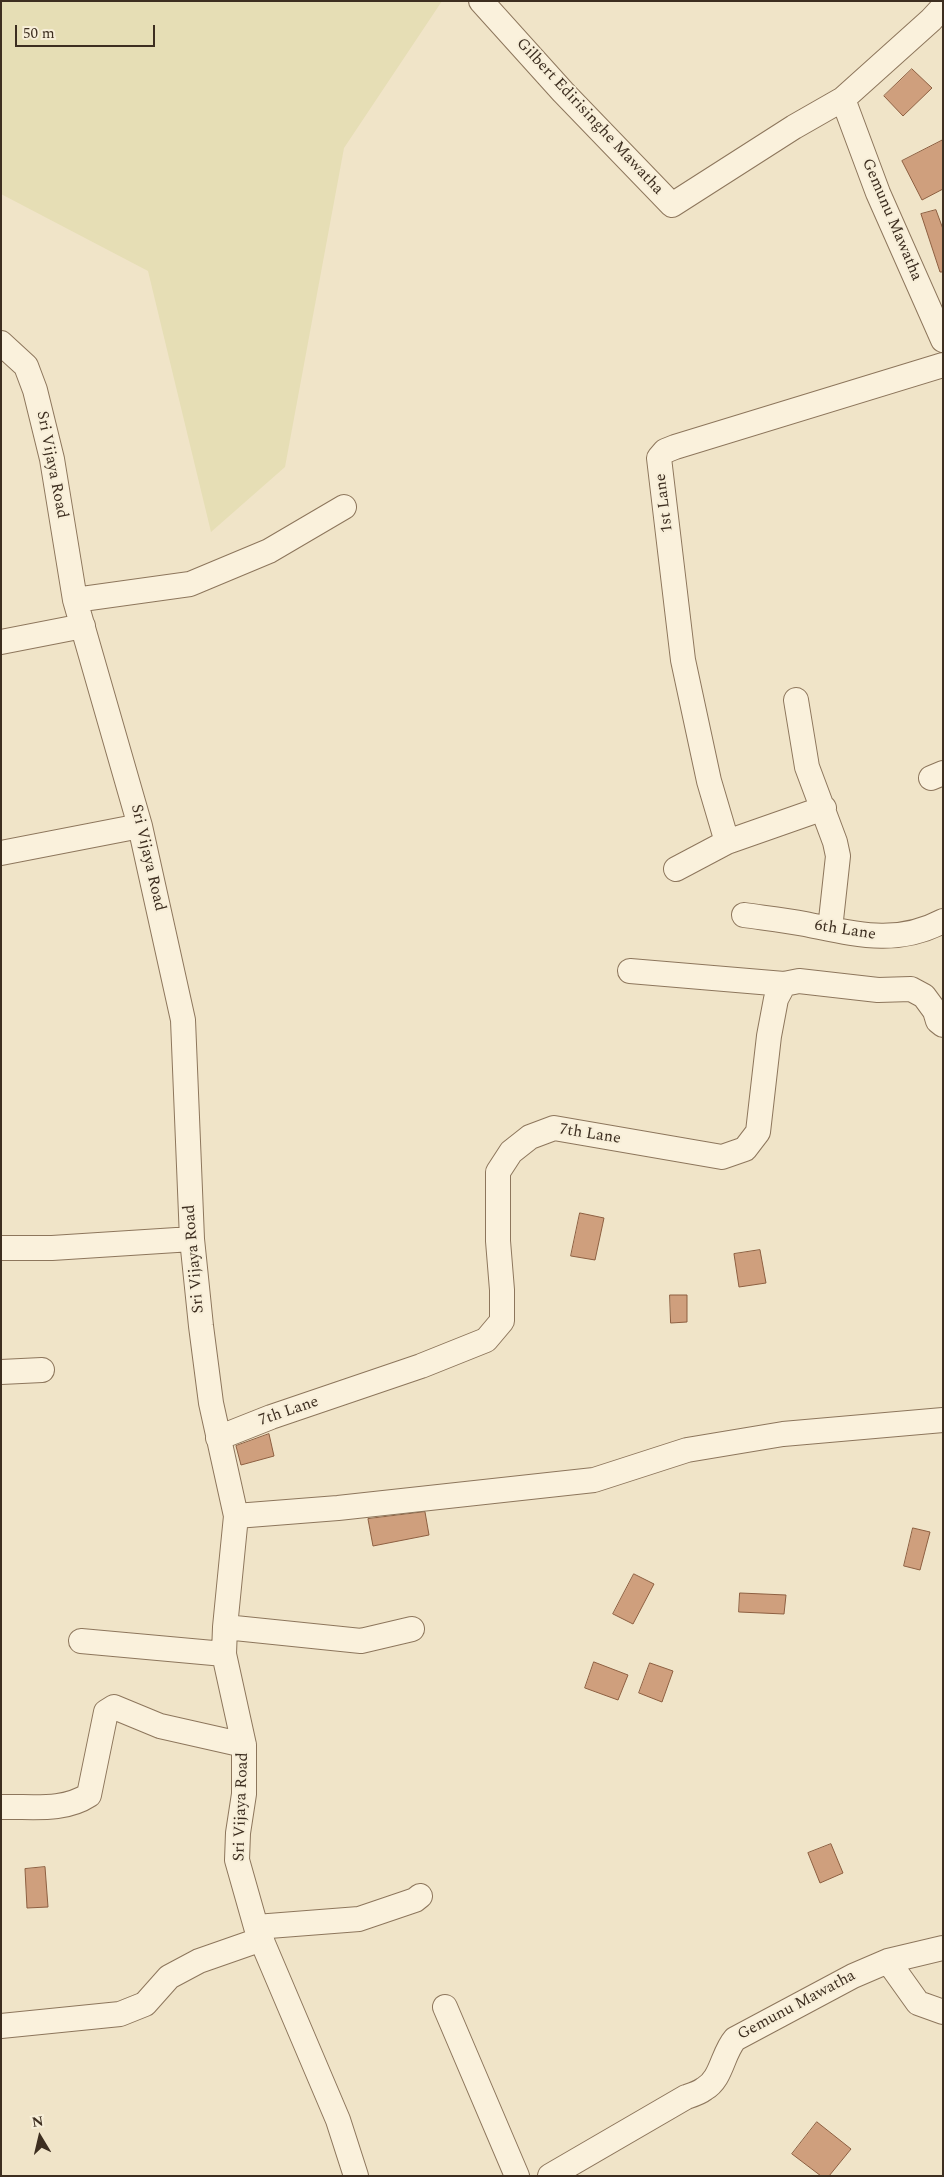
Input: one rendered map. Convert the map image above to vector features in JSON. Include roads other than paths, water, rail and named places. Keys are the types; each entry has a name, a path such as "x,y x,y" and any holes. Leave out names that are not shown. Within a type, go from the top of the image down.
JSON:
{"street":[{"name":"Gilbert Edirisinghe Mawatha","path":"481,1 672,206 794,127 843,99 943,7"},
{"name":"Gemunu Mawatha","path":"843,99 878,193 943,340"},
{"name":"Sri Vijaya Road","path":"1,343 26,366 35,390 52,459 76,600 140,826 183,1020 192,1239 210,1404 236,1516 224,1654 244,1744 244,1794 238,1833 237,1860 259,1933 338,2120 356,2176"},
{"name":"1st Lane","path":"727,842 709,781 683,660 659,458 665,451 675,447 943,365"},
{"path":"76,600 190,584 269,550 344,507"},
{"path":"1,642 83,626"},
{"path":"796,700 807,767 836,842 838,856 830,929"},
{"path":"676,870 727,842 824,808"},
{"path":"1,852 140,826"},
{"name":"6th Lane","path":"744,915 883,937 912,934 943,921"},
{"path":"630,971 784,984 799,981 878,990 911,989 924,996 935,1011 938,1021 943,1026"},
{"name":"7th Lane","path":"218,1438 271,1417 421,1366 486,1340 502,1321 502,1290 498,1241 498,1172 511,1152 530,1137 554,1128 722,1157 745,1150 758,1132 768,1036 776,1000 784,984"},
{"path":"1,1248 52,1248 192,1239"},
{"path":"1,1372 42,1370"},
{"path":"236,1516 338,1508 594,1480 687,1450 783,1434 943,1420"},
{"path":"225,1627 361,1641 412,1630"},
{"path":"81,1641 224,1654"},
{"path":"1,1807 57,1807 80,1801 89,1795 106,1712 114,1707 160,1726 244,1744"},
{"path":"1,2026 120,2014 145,2004 169,1977 259,1933 359,1919 415,1900 420,1896"},
{"name":"Gemunu Mawatha","path":"550,2176 686,2097 705,2089 718,2075 727,2047 735,2039 853,1976 888,1960 943,1948"},
{"path":"888,1960 918,2003 943,2012"},
{"path":"445,2007 517,2176"}]}
